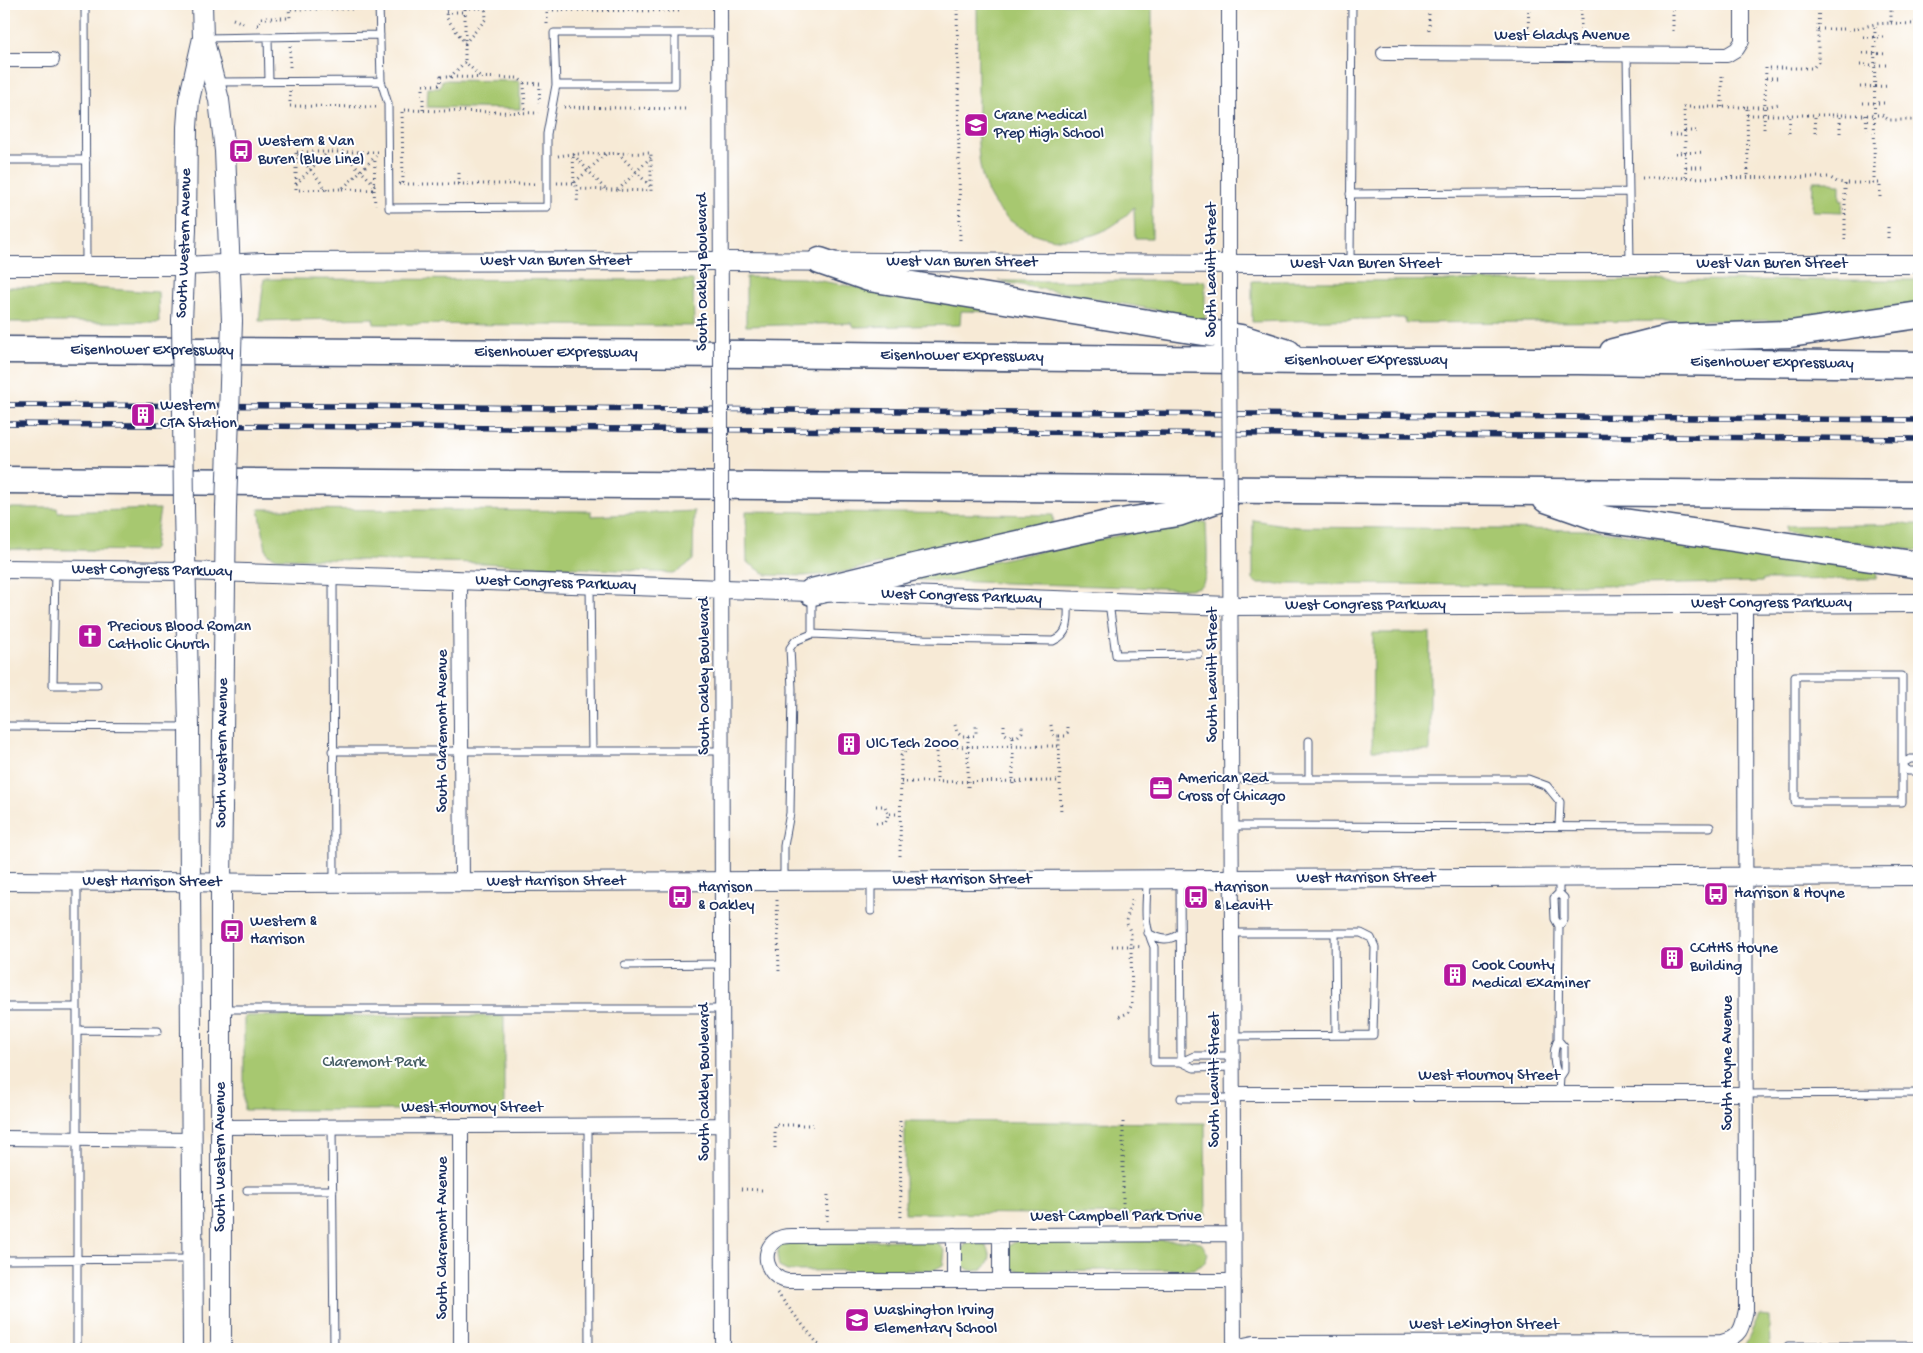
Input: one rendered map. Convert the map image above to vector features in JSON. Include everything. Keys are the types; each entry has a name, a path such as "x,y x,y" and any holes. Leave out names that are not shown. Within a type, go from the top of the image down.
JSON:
{"highway":[{"path":"820,261 869,278 1241,338 1312,361"},
{"path":"1578,361 1668,338 1790,334 1919,315"},
{"name":"Eisenhower Expressway","path":"4,350 756,354 1312,361 1578,361 1919,365"},
{"path":"4,480 1919,496"},
{"path":"812,592 1108,524 1178,513 1244,490"},
{"path":"1524,492 1603,519 1919,565"}],"main road":[{"name":"South Western Avenue","path":"202,4 203,38 219,100 225,151 232,321 224,572 221,883 221,1349"},
{"name":"South Western Avenue","path":"193,1349 189,727 184,571 182,321 189,100 203,38"}],"street":[{"name":"South Oakley Boulevard","path":"720,4 722,1349"},
{"name":"South Leavitt Street","path":"1229,4 1234,1347"},
{"name":"West Gladys Avenue","path":"1384,53 1727,55 1737,49 1742,41 1742,4"},
{"path":"4,60 52,60"},
{"name":"West Van Buren Street","path":"4,266 184,266 262,262 721,261 1229,264 1919,264"},
{"name":"West Congress Parkway","path":"4,569 224,572 1231,606 1919,603"},
{"name":"South Claremont Avenue","path":"460,580 462,882"},
{"name":"South Hoyne Avenue","path":"1733,1338 1742,1328 1746,1310 1745,603"},
{"name":"West Harrison Street","path":"4,881 334,883 1232,879 1559,885 1746,876 1919,876"},
{"name":"West Flournoy Street","path":"1233,1096 1560,1093 1746,1094"},
{"name":"West Flournoy Street","path":"221,1127 722,1125"},
{"name":"South Claremont Avenue","path":"461,1126 461,1349"},
{"path":"4,1138 191,1140"},
{"name":"West Campbell Park Drive","path":"1233,1234 792,1236 776,1240 770,1246 767,1260 772,1274 778,1279 787,1281 1234,1281"},
{"path":"954,1235 954,1281"},
{"path":"1000,1235 1000,1281"},
{"name":"West Lexington Street","path":"1234,1347 1254,1343 1641,1346 1694,1345 1722,1342 1733,1338"}],"lane":[{"path":"85,4 86,267"},
{"path":"379,4 381,81 388,104 389,208 547,207 548,134 556,85 554,33 720,33"},
{"path":"1350,264 1352,4"},
{"path":"556,85 675,85 675,33"},
{"path":"203,38 380,35"},
{"path":"268,37 269,81"},
{"path":"1627,55 1630,264"},
{"path":"214,82 381,81"},
{"path":"4,160 86,160"},
{"path":"1350,194 1629,192"},
{"path":"55,570 53,685 97,685"},
{"path":"333,576 332,751 334,883"},
{"path":"590,585 592,751"},
{"path":"812,592 812,634"},
{"path":"784,881 784,846 790,813 792,689 790,648 795,641 812,634 924,639 1053,641 1060,638 1067,626 1068,600"},
{"path":"1109,602 1116,654 1199,654"},
{"path":"1902,764 1902,802 1795,802 1794,676 1902,676 1902,764 1908,771 1919,771"},
{"path":"4,726 189,727"},
{"path":"1309,741 1309,779"},
{"path":"332,751 722,751"},
{"path":"1902,764 1910,759 1919,759"},
{"path":"1231,779 1528,779 1547,786 1560,802 1559,826"},
{"path":"1232,826 1710,827"},
{"path":"1147,879 1145,917 1148,933 1154,947 1154,1062 1181,1062 1194,1056 1233,1062"},
{"path":"1180,879 1181,1062"},
{"path":"871,880 871,911"},
{"path":"77,1349 78,881"},
{"path":"1559,885 1554,898 1554,920 1559,926 1558,1040 1555,1046 1555,1071 1560,1077 1560,1093"},
{"path":"1148,933 1158,939 1173,939 1180,933"},
{"path":"1335,933 1336,1035"},
{"path":"1232,934 1361,933 1371,938 1375,947 1374,1035 1233,1036"},
{"path":"625,965 722,964"},
{"path":"4,1007 77,1007"},
{"path":"221,1009 722,1009"},
{"path":"77,1030 158,1031"},
{"path":"1181,1062 1194,1068 1233,1062"},
{"path":"1746,1094 1919,1093"},
{"path":"1181,1098 1233,1096"},
{"path":"332,1126 334,1349"},
{"path":"588,1126 589,1349"},
{"path":"247,1190 333,1190"},
{"path":"4,1260 193,1258"},
{"path":"1788,1346 1844,1348 1919,1346"}],"path":[{"path":"364,4 364,9 289,9 290,106 377,106 379,115"},
{"path":"446,4 446,17 465,43"},
{"path":"547,4 547,10"},
{"path":"575,4 575,10"},
{"path":"957,4 960,241"},
{"path":"1429,4 1429,32"},
{"path":"1528,32 1529,4"},
{"path":"1581,4 1581,32"},
{"path":"1673,4 1673,31"},
{"path":"1764,129 1766,68 1813,68 1818,62 1819,4"},
{"path":"450,77 465,62 465,43 465,12 465,6 486,6 486,19 465,43"},
{"path":"1891,8 1891,23"},
{"path":"446,12 465,12"},
{"path":"232,19 244,24 259,25 260,18 290,18"},
{"path":"1818,29 1856,29 1875,24 1891,23 1914,24 1919,19"},
{"path":"1874,183 1875,24"},
{"path":"1863,37 1887,37"},
{"path":"1863,53 1887,54"},
{"path":"465,62 482,78"},
{"path":"1860,65 1890,65"},
{"path":"1722,76 1722,107"},
{"path":"423,110 423,85 440,85 440,77 518,78 524,83 540,84 539,121"},
{"path":"1766,78 1779,78"},
{"path":"524,83 525,111"},
{"path":"1860,87 1890,86"},
{"path":"1863,103 1887,103"},
{"path":"1686,178 1684,107 1764,107 1779,104"},
{"path":"552,107 686,109"},
{"path":"1746,107 1748,177"},
{"path":"403,184 402,110 539,111"},
{"path":"1747,115 1874,115 1882,116 1889,120 1919,120"},
{"path":"1789,133 1790,115"},
{"path":"1815,115 1815,133"},
{"path":"1840,115 1840,133"},
{"path":"1866,116 1867,130"},
{"path":"1670,135 1699,130"},
{"path":"296,152 381,152 342,189"},
{"path":"296,152 327,190"},
{"path":"296,152 296,190 374,190"},
{"path":"296,185 328,152"},
{"path":"342,152 374,184 574,183 607,153"},
{"path":"1675,153 1705,152"},
{"path":"618,153 651,186"},
{"path":"547,158 573,154 651,153 651,191 578,189"},
{"path":"573,154 606,190"},
{"path":"573,154 574,183 578,189 577,204"},
{"path":"375,157 375,205"},
{"path":"617,190 650,157"},
{"path":"1686,166 1704,167"},
{"path":"459,173 459,184"},
{"path":"1642,178 1830,177 1837,182 1845,183 1880,183 1880,198"},
{"path":"1845,183 1845,240"},
{"path":"1888,226 1888,240"},
{"path":"956,725 957,732 961,736 974,736 976,725"},
{"path":"1004,725 1004,733 1008,736 1018,736 1022,732 1022,725"},
{"path":"1051,725 1054,736 1065,736 1068,732 1068,725"},
{"path":"968,736 968,787"},
{"path":"1013,736 1013,787"},
{"path":"1059,736 1061,814"},
{"path":"895,742 905,751"},
{"path":"900,856 901,756 908,747 1060,746"},
{"path":"937,747 937,782"},
{"path":"900,782 1060,781"},
{"path":"876,806 885,806 888,810 885,822 876,822"},
{"path":"888,814 900,814"},
{"path":"777,900 779,971"},
{"path":"1118,1017 1128,1013 1132,1004 1131,934 1126,921 1132,900"},
{"path":"1112,946 1131,946"},
{"path":"900,1121 901,1221"},
{"path":"1123,1122 1123,1220"},
{"path":"775,1148 775,1125 815,1125"},
{"path":"741,1190 762,1190"},
{"path":"827,1221 828,1194"},
{"path":"775,1291 822,1349"}],"green space":[{"path":"977,4 1152,4 1152,238 1135,238 1134,207 1118,222 1100,232 1080,238 1057,239 1037,235 1018,226 1003,214 992,200 980,167 978,149"},
{"path":"442,80 520,81 520,109 427,107 428,88 440,88"},
{"path":"1813,181 1829,181 1840,185 1840,199 1843,200 1842,212 1812,211"},
{"path":"746,277 803,278 956,304 1031,313 961,311 960,325 854,327 852,323 746,326"},
{"path":"264,279 693,280 694,326 374,324 373,318 259,321"},
{"path":"1919,280 1919,306 1813,320 1406,323 1405,318 1252,322 1252,281"},
{"path":"999,281 1205,281 1205,322 1156,310"},
{"path":"4,287 90,288 158,292 159,322 4,322"},
{"path":"4,508 57,508 58,512 160,509 154,549 152,551 4,549"},
{"path":"259,509 591,511 591,516 694,511 693,560 679,571 672,573 481,563 277,558 268,554 266,550"},
{"path":"746,511 1053,515 1054,525 834,574 803,576 767,575 747,562"},
{"path":"1253,520 1297,527 1596,530 1877,569 1876,579 1763,580 1762,582 1644,585 1258,584 1253,580"},
{"path":"1206,522 1207,553 1205,577 1203,583 1195,588 914,580 914,577 1160,527"},
{"path":"1919,524 1919,551 1786,532 1786,526"},
{"path":"1373,633 1430,633 1430,751 1372,750"},
{"name":"Claremont Park","path":"244,1016 504,1016 504,1110 244,1110"},
{"path":"905,1121 1205,1123 1206,1215 905,1213"},
{"path":"930,1240 939,1244 945,1251 943,1265 934,1270 787,1271 779,1267 777,1256 779,1246 788,1241"},
{"path":"1195,1240 1202,1244 1208,1254 1204,1263 1194,1269 1017,1271 1009,1267 1006,1256 1008,1246 1017,1241"},
{"path":"975,1241 986,1245 990,1256 986,1267 975,1271 964,1267 960,1256 964,1245"},
{"path":"1759,1315 1769,1316 1770,1349 1736,1349 1745,1345"}],"railway":[{"path":"4,405 336,406 1919,420"},
{"path":"4,424 1919,439"}],"place":[{"name":"Crane Medical Prep High School","path":"976,125"},
{"name":"Western & Van Buren (Blue Line)","path":"241,151"},
{"name":"Western CTA Station","path":"143,415"},
{"name":"Precious Blood Roman Catholic Church","path":"90,636"},
{"name":"UIC Tech 2000","path":"849,744"},
{"name":"American Red Cross of Chicago","path":"1161,788"},
{"name":"Harrison & Hoyne","path":"1716,894"},
{"name":"Harrison & Oakley","path":"680,897"},
{"name":"Harrison & Leavitt","path":"1196,897"},
{"name":"Western & Harrison","path":"232,931"},
{"name":"CCHHS Hoyne Building","path":"1672,958"},
{"name":"Cook County Medical Examiner","path":"1455,975"},
{"name":"Washington Irving Elementary School","path":"857,1320"}]}
